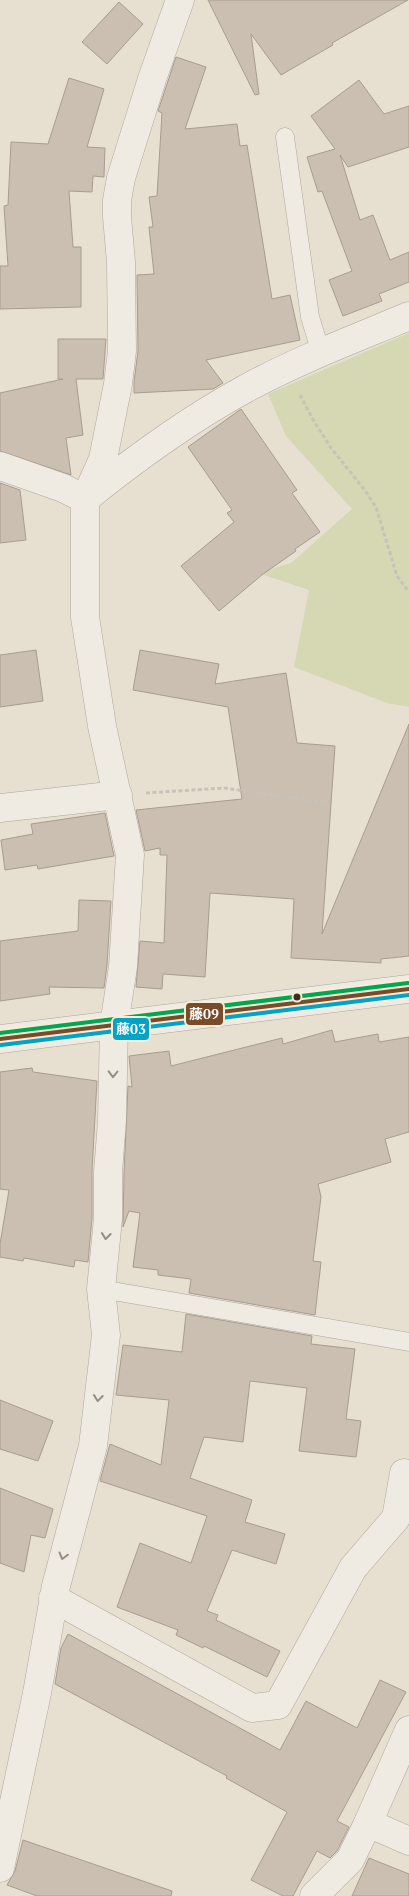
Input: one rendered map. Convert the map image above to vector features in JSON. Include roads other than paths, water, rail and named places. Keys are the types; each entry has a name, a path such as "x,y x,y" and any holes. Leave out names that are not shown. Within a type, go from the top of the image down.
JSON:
{"street":[{"path":"0,1868 37,1693 54,1598 93,1446 106,1335 100,1289 108,1219 114,1026 123,966 130,855 102,726 85,617 85,499 103,459 121,359 121,262 117,208 121,178 152,79 180,0"},
{"path":"85,499 132,461 244,389 286,368 409,316"},
{"path":"0,466 63,488 85,499"},
{"path":"0,808 118,795"},
{"path":"0,1038 114,1026 409,989"},
{"path":"54,1598 252,1708 278,1704 353,1568 402,1522 404,1473"},
{"path":"314,1896 350,1860 409,1730"},
{"path":"368,1823 409,1840"}],"lane":[{"path":"285,137 310,317 321,353"},
{"path":"100,1289 409,1342"}]}
